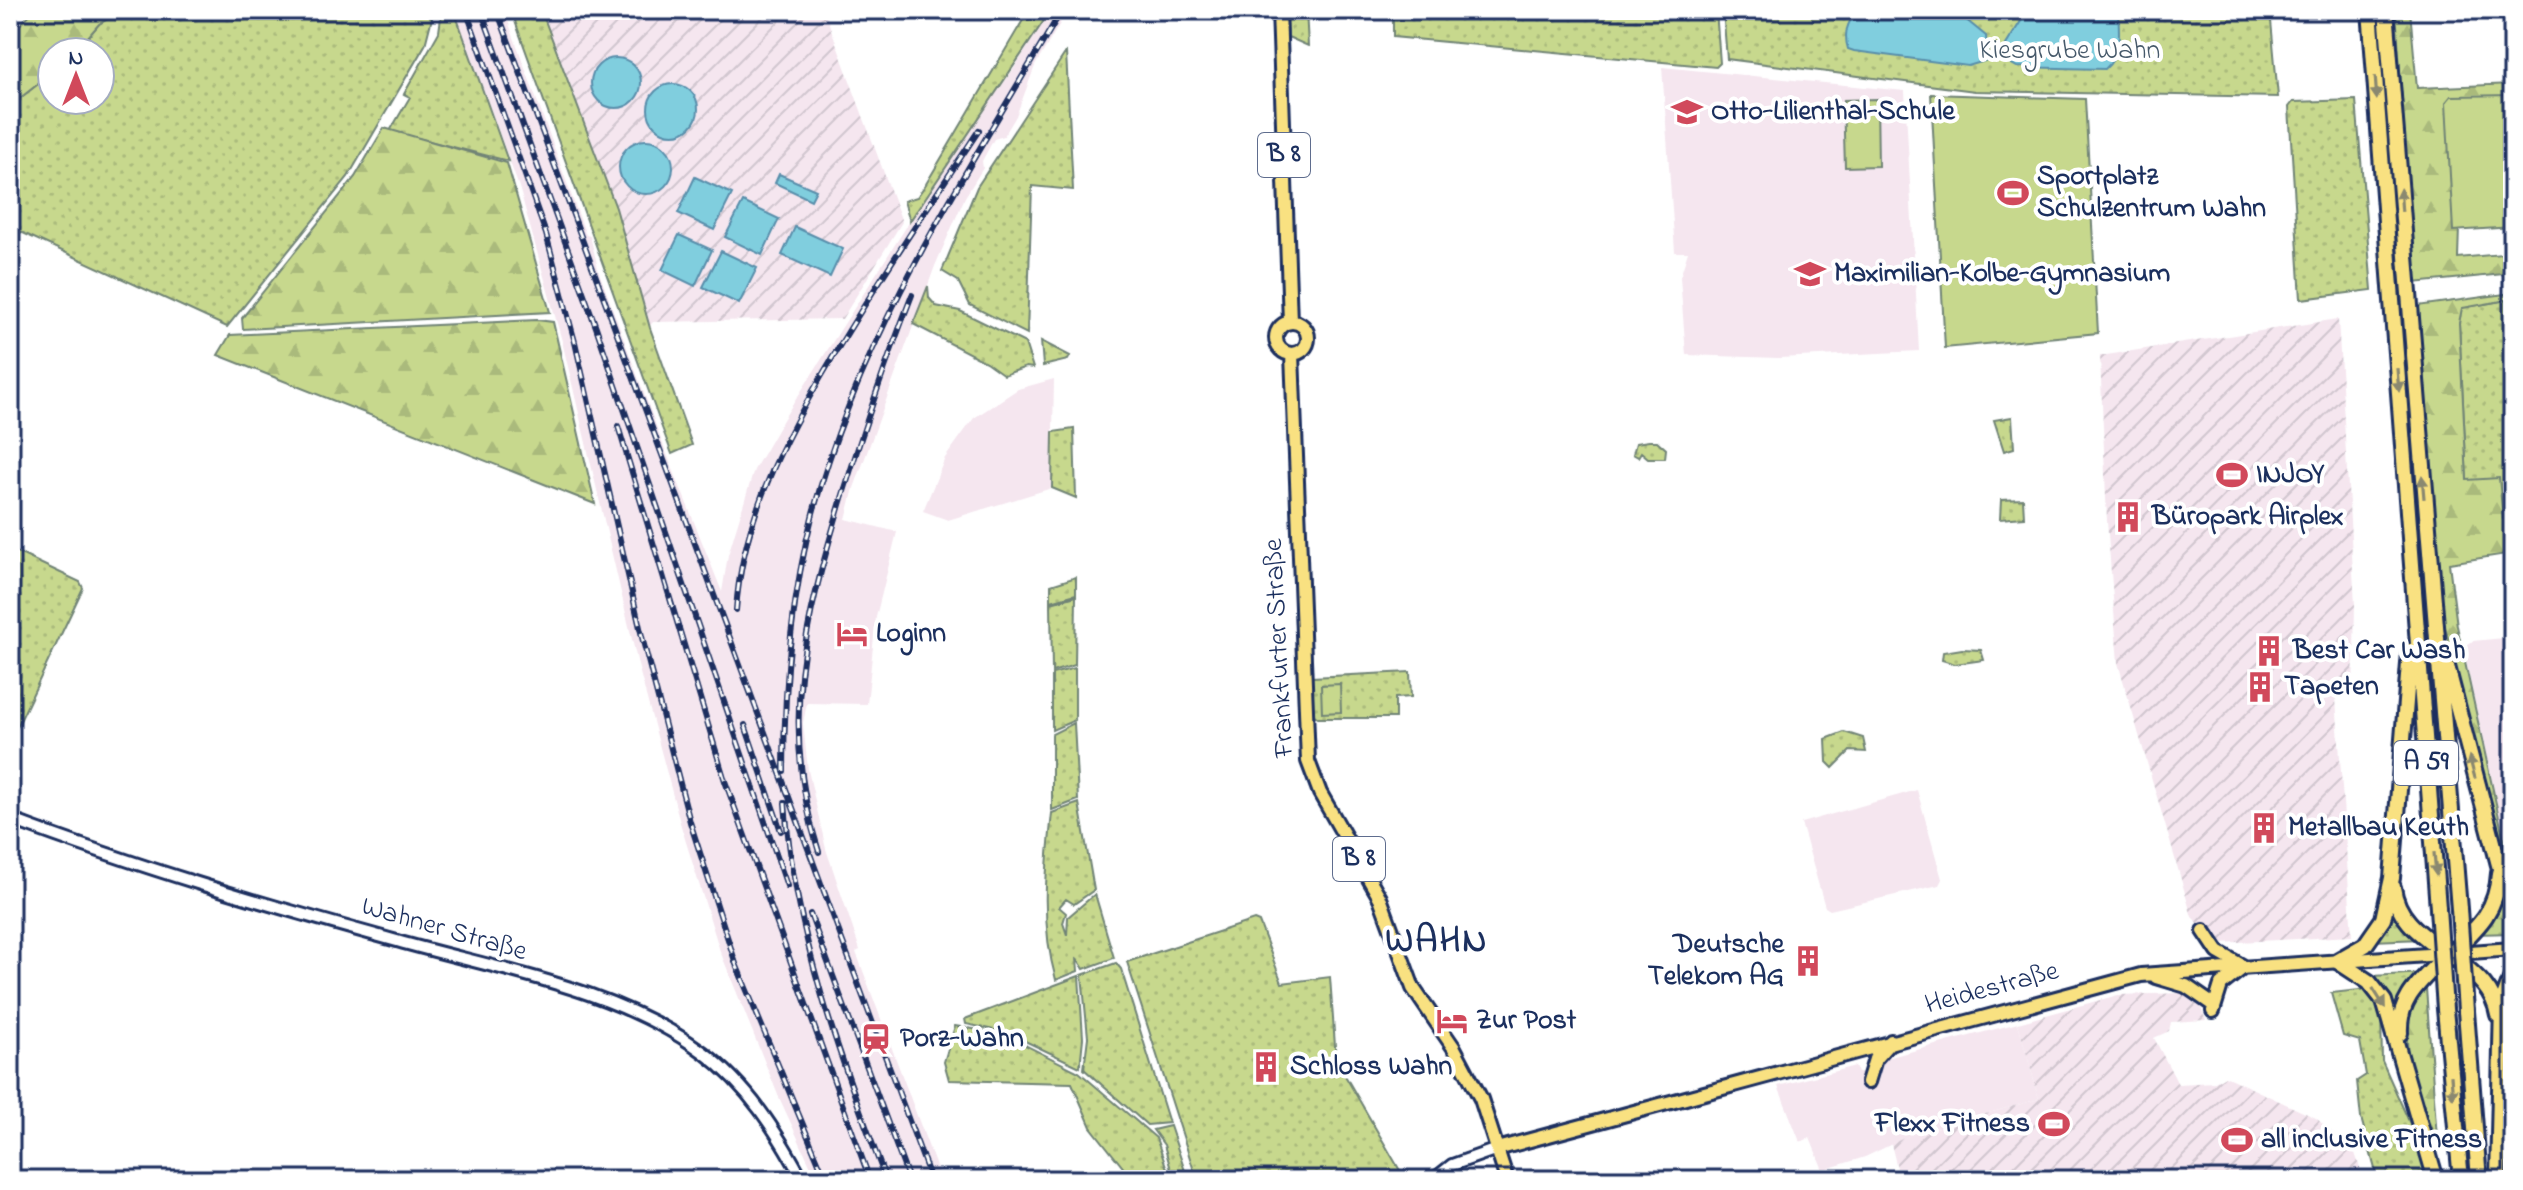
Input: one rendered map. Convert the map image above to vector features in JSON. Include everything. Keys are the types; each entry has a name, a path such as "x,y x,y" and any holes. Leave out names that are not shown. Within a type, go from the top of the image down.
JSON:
{"highway":[{"name":"A 59","path":"2370,10 2445,1009 2461,1180"},
{"name":"A 59","path":"2386,10 2479,1180"},
{"path":"2430,565 2448,676 2513,906"},
{"path":"2416,619 2392,878 2383,919 2365,945 2337,961 2369,982 2384,1001 2401,1050 2436,1180"},
{"path":"2401,1050 2399,1019 2406,997 2489,914 2498,895 2499,865"},
{"path":"2392,878 2395,901 2405,920 2487,986 2495,1000 2501,1031"},
{"path":"2498,1180 2502,1003 2513,974"}],"main road":[{"name":"B 8","path":"1279,10 1290,322"},
{"name":"B 8","path":"1290,322 1302,326 1308,337 1305,347 1292,354 1283,351 1276,339 1278,330 1290,322"},
{"name":"Frankfurter Straße","path":"1292,354 1308,761 1320,793 1380,898 1413,988 1468,1072 1481,1099 1507,1180"},
{"path":"2141,975 2186,986 2212,1008 2221,985 2244,967 2218,952 2204,931"},
{"name":"Heidestraße","path":"1497,1149 2141,975 2513,949"},
{"path":"1868,1082 1875,1059 1891,1041"}],"street":[{"name":"Wahner Straße","path":"10,819 191,883 571,990 652,1021 703,1052 748,1095 777,1134 803,1180"},
{"path":"1433,1180 1452,1165 1497,1149"}],"shaded area":[{"path":"454,10 504,10 586,235 590,236 599,272 661,439 722,592 728,555 754,470 784,418 965,135 1013,70 1051,10 1068,10 1035,66 1016,116 1004,136 994,139 982,161 983,168 965,197 935,266 854,488 846,519 897,532 876,617 867,704 807,703 803,723 808,770 826,849 860,950 856,952 941,1180 817,1180 778,1095 720,951 681,826 639,669 562,341 519,187"},
{"path":"541,10 824,10 902,222 842,319 653,322 650,326 616,208"},
{"path":"1662,67 1905,91 1919,351 1779,358 1686,355 1680,277 1688,252 1675,252"},
{"path":"2338,319 2355,605 2353,696 2336,698 2352,936 2219,943 2192,917 2118,663 2107,521 2100,356"},
{"path":"1054,379 1052,488 948,520 923,511 945,458 974,418 1018,389"},
{"path":"2504,638 2513,662 2513,880 2463,647 2473,641"},
{"path":"1917,790 1942,879 1939,885 1830,910 1825,907 1801,823"},
{"path":"2185,993 2199,1004 2206,1020 2171,1022 2169,1031 2154,1038 2178,1084 2215,1082 2225,1076 2316,1118 2355,1153 2364,1180 1900,1180 1891,1144 1913,1134 2039,1099 2018,1023 2118,995"},
{"path":"2018,1023 2039,1099 1913,1134 1865,1157 1823,1170 1810,1138 1800,1142 1778,1086 1855,1066 1858,1073 1875,1069 1883,1059"}],"green space":[{"path":"34,10 123,10 99,24 89,36 36,36 36,86 10,106 10,35"},
{"path":"123,10 434,10 425,45 348,177 227,327 10,227 10,106 36,86 36,116 116,116 116,36 89,36 99,24"},
{"path":"442,10 454,10 508,161 390,131 410,97 404,94 439,32"},
{"path":"511,10 541,10 616,208 650,328 692,445 672,454 661,425"},
{"path":"1029,10 1051,10 910,221 904,201 917,197 926,184"},
{"path":"1287,10 1306,10 1308,46 1288,37"},
{"path":"1393,10 1716,10 1720,63 1716,67 1393,37"},
{"name":"Kiesgrube Wahn","path":"1723,10 2270,10 2278,97 1975,91 1727,59"},
{"path":"2396,10 2410,10 2417,88 2513,84 2513,108 2459,227 2458,258 2513,253 2513,273 2414,283"},
{"path":"1066,52 1073,190 1032,186 1027,334 970,305 958,281 942,271 977,187"},
{"name":"Sportplatz Schulzentrum Wahn","path":"1931,94 2085,99 2098,333 1945,348"},
{"path":"2513,95 2513,227 2453,231 2446,102 2451,96"},
{"path":"1877,99 1878,166 1845,167 1843,100"},
{"path":"2356,100 2372,290 2301,299 2289,107 2293,102"},
{"path":"384,128 507,163 550,312 243,329 242,318 355,177"},
{"path":"928,286 929,298 936,306 960,311 1025,343 1033,368 1026,367 1004,375 986,362 913,324"},
{"path":"2513,293 2513,299 2462,308 2459,323 2467,480 2499,478 2503,519 2513,519 2513,553 2449,563 2457,626 2513,881 2513,896 2444,623 2417,306"},
{"path":"2513,299 2513,519 2503,519 2467,481 2459,323 2461,308"},
{"path":"537,320 553,322 595,504 218,355 230,335"},
{"path":"1041,341 1070,356 1068,360 1043,366"},
{"path":"2012,417 2014,448 2004,451 1994,420"},
{"path":"1074,429 1076,498 1052,488 1053,432"},
{"path":"1657,441 1666,449 1665,458 1648,458 1641,452 1638,457 1633,454 1636,443"},
{"path":"2023,499 2024,517 2000,519 2001,500"},
{"path":"10,549 80,582 83,588 10,742"},
{"path":"1076,577 1076,594 1051,601 1051,585"},
{"path":"1076,596 1075,665 1052,672 1051,603"},
{"path":"1981,650 1984,660 1955,664 1942,660 1943,652"},
{"path":"1075,668 1075,720 1052,730 1052,674"},
{"path":"1410,672 1411,697 1395,698 1395,718 1318,718 1312,713 1312,677"},
{"path":"1340,684 1341,712 1322,713 1321,685"},
{"path":"1074,723 1078,800 1052,810 1052,734"},
{"path":"1844,732 1863,738 1866,752 1850,751 1833,768 1827,762 1826,739"},
{"path":"1079,803 1094,890 1074,904 1066,899 1059,907 1066,913 1063,923 1067,935 1068,917 1095,894 1114,958 1084,969 1077,958 1078,971 1056,980 1046,917 1052,813"},
{"path":"2502,895 2513,912 2513,933 2477,934 2496,914"},
{"path":"2391,906 2421,939 2373,941"},
{"path":"1254,920 1259,922 1282,983 1330,977 1336,1060 1402,1174 1371,1180 1197,1180 1127,962"},
{"path":"1116,963 1121,969 1169,1123 1147,1125 1084,1069 1088,1037 1082,975"},
{"path":"2423,973 2396,1016 2371,979 2373,976"},
{"path":"1079,976 1083,1038 1080,1067 1008,1033 966,1024 965,1019"},
{"path":"2513,982 2513,1180 2504,1180 2505,1013"},
{"path":"2426,988 2437,1138 2422,1110 2408,1056 2411,1007"},
{"path":"2368,989 2381,1011 2382,1061 2420,1146 2429,1180 2378,1180 2361,1118 2357,1081 2366,1075 2360,1041 2343,1036 2331,993"},
{"path":"955,1026 1003,1034 1079,1072 1156,1138 1171,1180 1133,1180 1091,1127 1072,1083 949,1080 944,1062"},
{"path":"1170,1126 1188,1180 1174,1180 1164,1145 1153,1130"}],"water":[{"path":"1857,10 1954,10 1986,36 1988,60 1968,66 1848,49 1847,28"},
{"path":"2028,10 2118,10 2119,42 2111,63 2105,69 2017,67 2010,63 2006,45"},
{"path":"606,59 626,59 640,73 640,93 626,107 606,107 592,93 592,73"},
{"path":"673,84 691,91 698,109 691,127 673,134 655,127 648,109 655,91"},
{"path":"646,140 665,148 673,167 665,186 646,194 627,186 619,167 627,148"},
{"path":"779,174 816,190 811,200 775,183"},
{"path":"695,177 732,194 714,230 678,213"},
{"path":"743,202 779,219 762,255 725,237"},
{"path":"795,227 843,249 830,277 782,255"},
{"path":"679,235 712,250 695,286 662,270"},
{"path":"721,251 757,268 739,304 703,287"}],"railway":[{"path":"466,10 546,234 575,342 643,641 690,822 736,964 826,1180"},
{"path":"481,10 596,327 787,886"},
{"path":"497,10 931,1180"},
{"path":"784,771 785,706 794,609 805,545 834,446 888,316 920,254 1062,10"},
{"path":"736,610 748,537 759,503 789,436 859,313 979,130"},
{"path":"819,852 800,760 801,673 808,630 842,498 912,295"},
{"path":"618,426 725,781 870,1180"},
{"path":"745,725 781,831"},
{"path":"785,803 790,852 809,948 836,1042 886,1180"},
{"path":"810,914 909,1180"}],"place":[{"name":"Otto-Lilienthal-Schule","path":"1687,112"},
{"name":"Sportplatz Schulzentrum Wahn","path":"2013,193"},
{"name":"Maximilian-Kolbe-Gymnasium","path":"1810,274"},
{"name":"INJOY","path":"2232,475"},
{"name":"Büropark Airplex","path":"2128,517"},
{"name":"Loginn","path":"852,634"},
{"name":"Best Car Wash","path":"2269,651"},
{"name":"Tapeten","path":"2260,687"},
{"name":"Metallbau Keuth","path":"2264,828"},
{"name":"Deutsche Telekom AG","path":"1808,961"},
{"name":"Zur Post","path":"1452,1021"},
{"name":"Porz-Wahn","path":"876,1039"},
{"name":"Schloss Wahn","path":"1266,1067"},
{"name":"Flexx Fitness","path":"2054,1124"},
{"name":"all inclusive Fitness","path":"2237,1140"}],"district":[{"name":"WAHN","path":"1437,942"}]}
